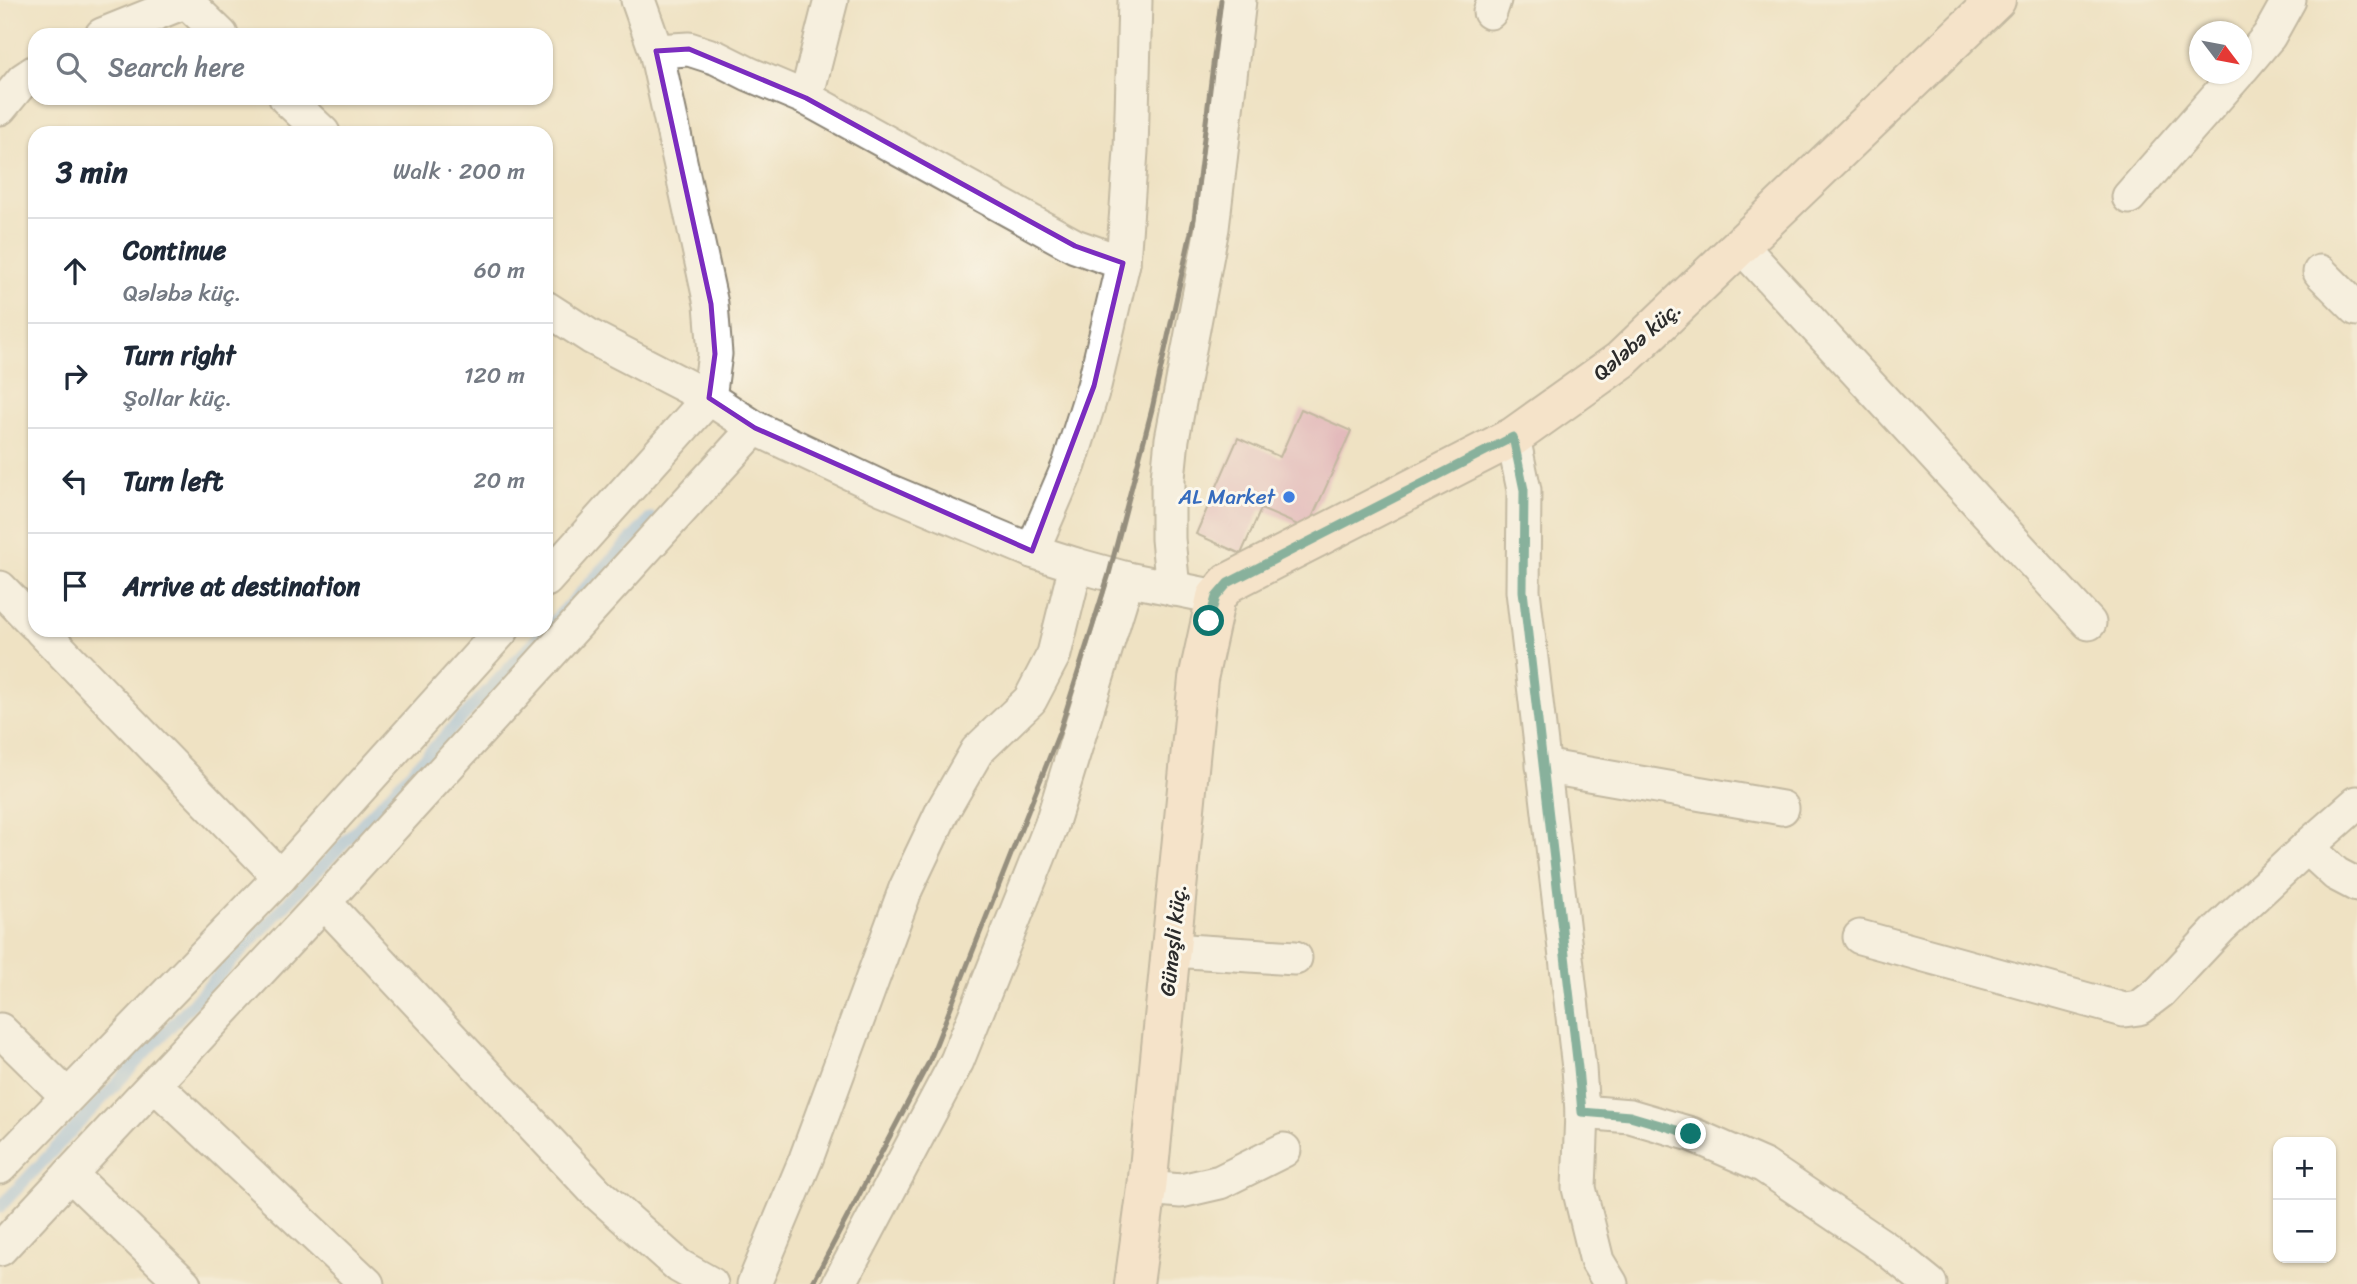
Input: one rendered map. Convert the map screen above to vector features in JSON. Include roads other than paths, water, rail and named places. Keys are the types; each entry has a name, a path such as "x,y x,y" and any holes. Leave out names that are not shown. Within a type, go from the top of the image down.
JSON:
{"street":[{"path":"553,572 709,398 715,354 711,304 656,51 638,0"},
{"path":"807,97 831,0"},
{"path":"1032,551 1069,466 1094,386 1123,263 1135,0"},
{"path":"1173,589 1168,539 1172,439 1212,228 1239,0"},
{"name":"Qələbə küç.","path":"1216,597 1228,583 1513,437 1621,360 1996,0"},
{"path":"2252,56 2269,36 2289,0"},
{"path":"120,28 188,1 214,28"},
{"path":"656,51 689,49 717,58 807,97 1075,246 1123,263"},
{"path":"0,108 28,77"},
{"path":"2129,197 2228,84"},
{"path":"293,105 316,126"},
{"path":"1740,245 2090,623"},
{"path":"2320,272 2357,309"},
{"path":"553,313 591,337 709,398 755,428 884,489 1032,551 1127,579 1216,597"},
{"path":"0,1249 324,902 755,428"},
{"path":"1513,437 1524,490 1523,591 1582,1112 1579,1188 1597,1261 1611,1284"},
{"path":"754,1284 810,1146 906,888 943,810 977,751 1030,699 1054,654 1076,565"},
{"path":"839,1284 957,1062 1051,826 1127,579"},
{"path":"0,588 28,617"},
{"name":"Günəşli küç.","path":"1133,1284 1147,1188 1198,679 1216,597"},
{"path":"48,637 280,877"},
{"path":"0,1167 280,877 496,637"},
{"path":"1543,766 1782,808"},
{"path":"1860,937 2124,1010 2139,1008 2160,992 2220,928 2357,803"},
{"path":"2307,847 2336,874 2357,885"},
{"path":"324,902 596,1192 678,1266 711,1284"},
{"path":"1172,950 1295,958"},
{"path":"0,1030 68,1096"},
{"path":"155,1085 367,1284"},
{"path":"1582,1112 1630,1116 1679,1130 1764,1166 1888,1250 1930,1284"},
{"path":"1147,1188 1181,1191 1220,1182 1284,1150"},
{"path":"70,1174 184,1284"}],"waterway":[{"path":"553,622 651,518"},
{"path":"0,1207 538,637"}],"railway":[{"path":"812,1284 929,1062 1059,733 1109,574 1152,409 1194,219 1221,0"}],"place":[{"name":"AL Market","path":"1289,497"}]}
